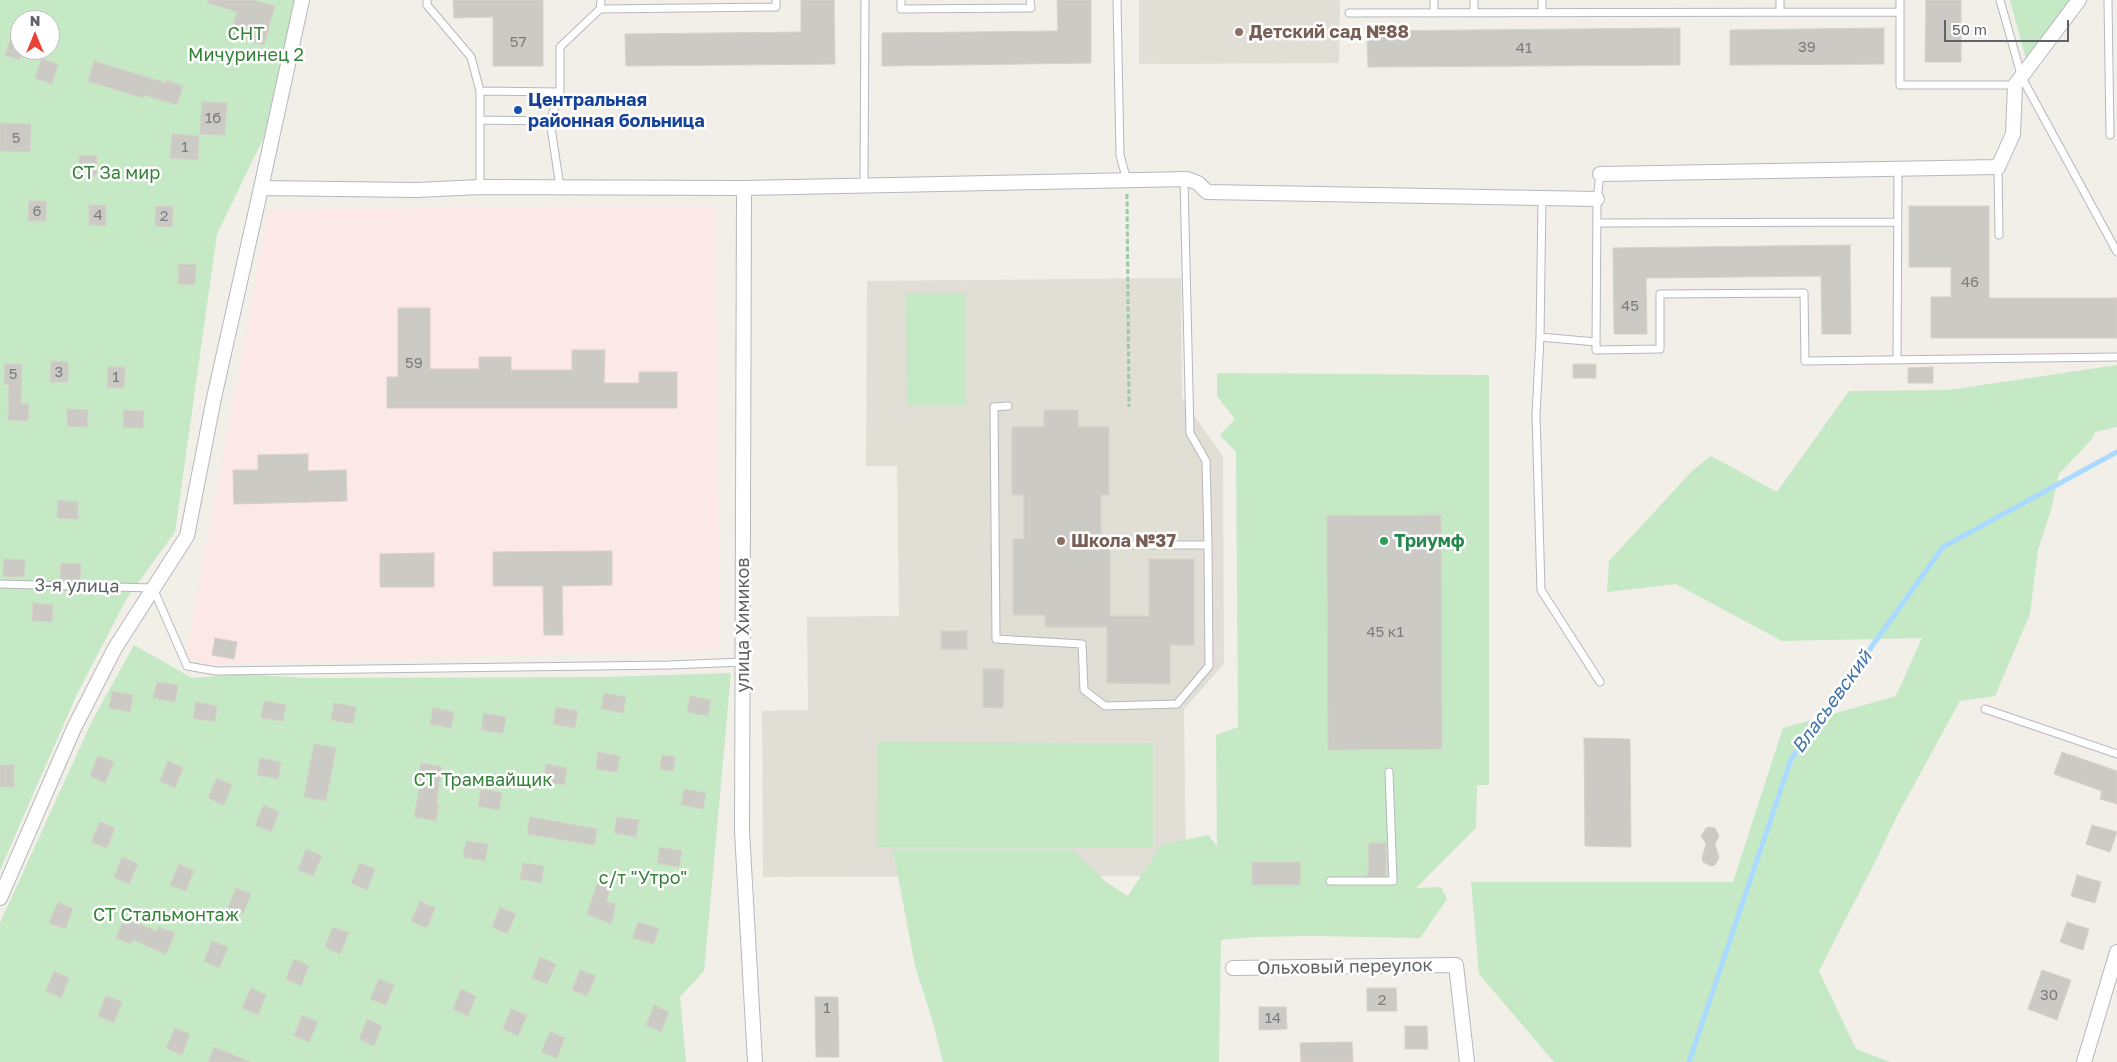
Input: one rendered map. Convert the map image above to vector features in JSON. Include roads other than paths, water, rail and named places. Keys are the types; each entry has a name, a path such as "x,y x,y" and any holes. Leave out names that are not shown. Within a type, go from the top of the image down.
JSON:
{"street":[{"path":"0,898 74,728 115,648 187,536 214,398 302,0"},
{"path":"1600,174 1998,167 2014,134 2019,81 2078,0"},
{"path":"261,188 416,190 480,188 744,188 1184,180 1198,183 1206,192 1597,199"},
{"name":"улица Химиков","path":"744,188 742,831 755,1062"},
{"path":"2084,1062 2117,952"},
{"name":"Ольховый переулок","path":"1233,968 1456,965 1468,1062"}],"lane":[{"path":"427,0 427,5 471,58 480,92 480,188"},
{"path":"600,0 600,10"},
{"path":"560,188 550,121 560,92 560,47 600,10 776,7 776,0"},
{"path":"864,185 865,0"},
{"path":"901,0 901,9 1030,8 1030,0"},
{"path":"987,0 987,9"},
{"path":"1117,0 1120,155 1127,181"},
{"path":"1434,0 1434,13"},
{"path":"1474,0 1474,13"},
{"path":"1542,0 1542,13"},
{"path":"1780,0 1780,12"},
{"path":"1900,0 1900,85 2019,81"},
{"path":"2000,0 2019,81 2117,252"},
{"path":"2108,0 2110,135"},
{"path":"1349,13 1900,12"},
{"path":"480,92 560,92"},
{"path":"480,120 550,121"},
{"path":"1998,167 1999,235"},
{"path":"1896,360 1898,168"},
{"path":"1600,174 1597,199 1596,350 1660,349 1660,294 1804,294 1805,361 2117,356"},
{"path":"1008,406 994,407 996,638 1082,644 1084,690 1105,706 1178,704 1209,666 1206,461 1190,433 1184,180"},
{"path":"1542,198 1540,337 1536,415 1541,590 1600,682"},
{"path":"1597,223 1897,222"},
{"path":"1540,337 1596,342"},
{"path":"1129,545 1208,545"},
{"name":"3-я улица","path":"0,584 153,588"},
{"path":"153,588 187,666 216,671 669,665 743,662"},
{"path":"1985,709 2117,754"},
{"path":"1330,881 1394,881 1389,772"}],"waterway":[{"name":"Власьевский","path":"1689,1062 1791,759 1943,547 2117,452"}],"place":[{"name":"Детский сад №88","path":"1239,32"},
{"name":"Центральная районная больница","path":"518,110"},
{"name":"Школа №37","path":"1061,541"},
{"name":"Триумф","path":"1384,541"}],"park label":[{"name":"СНТ Мичуринец 2","path":"246,44"},
{"name":"СТ За мир","path":"116,173"},
{"name":"СТ Трамвайщик","path":"483,780"},
{"name":"с/т \"Утро\"","path":"643,878"},
{"name":"СТ Стальмонтаж","path":"166,915"}]}
